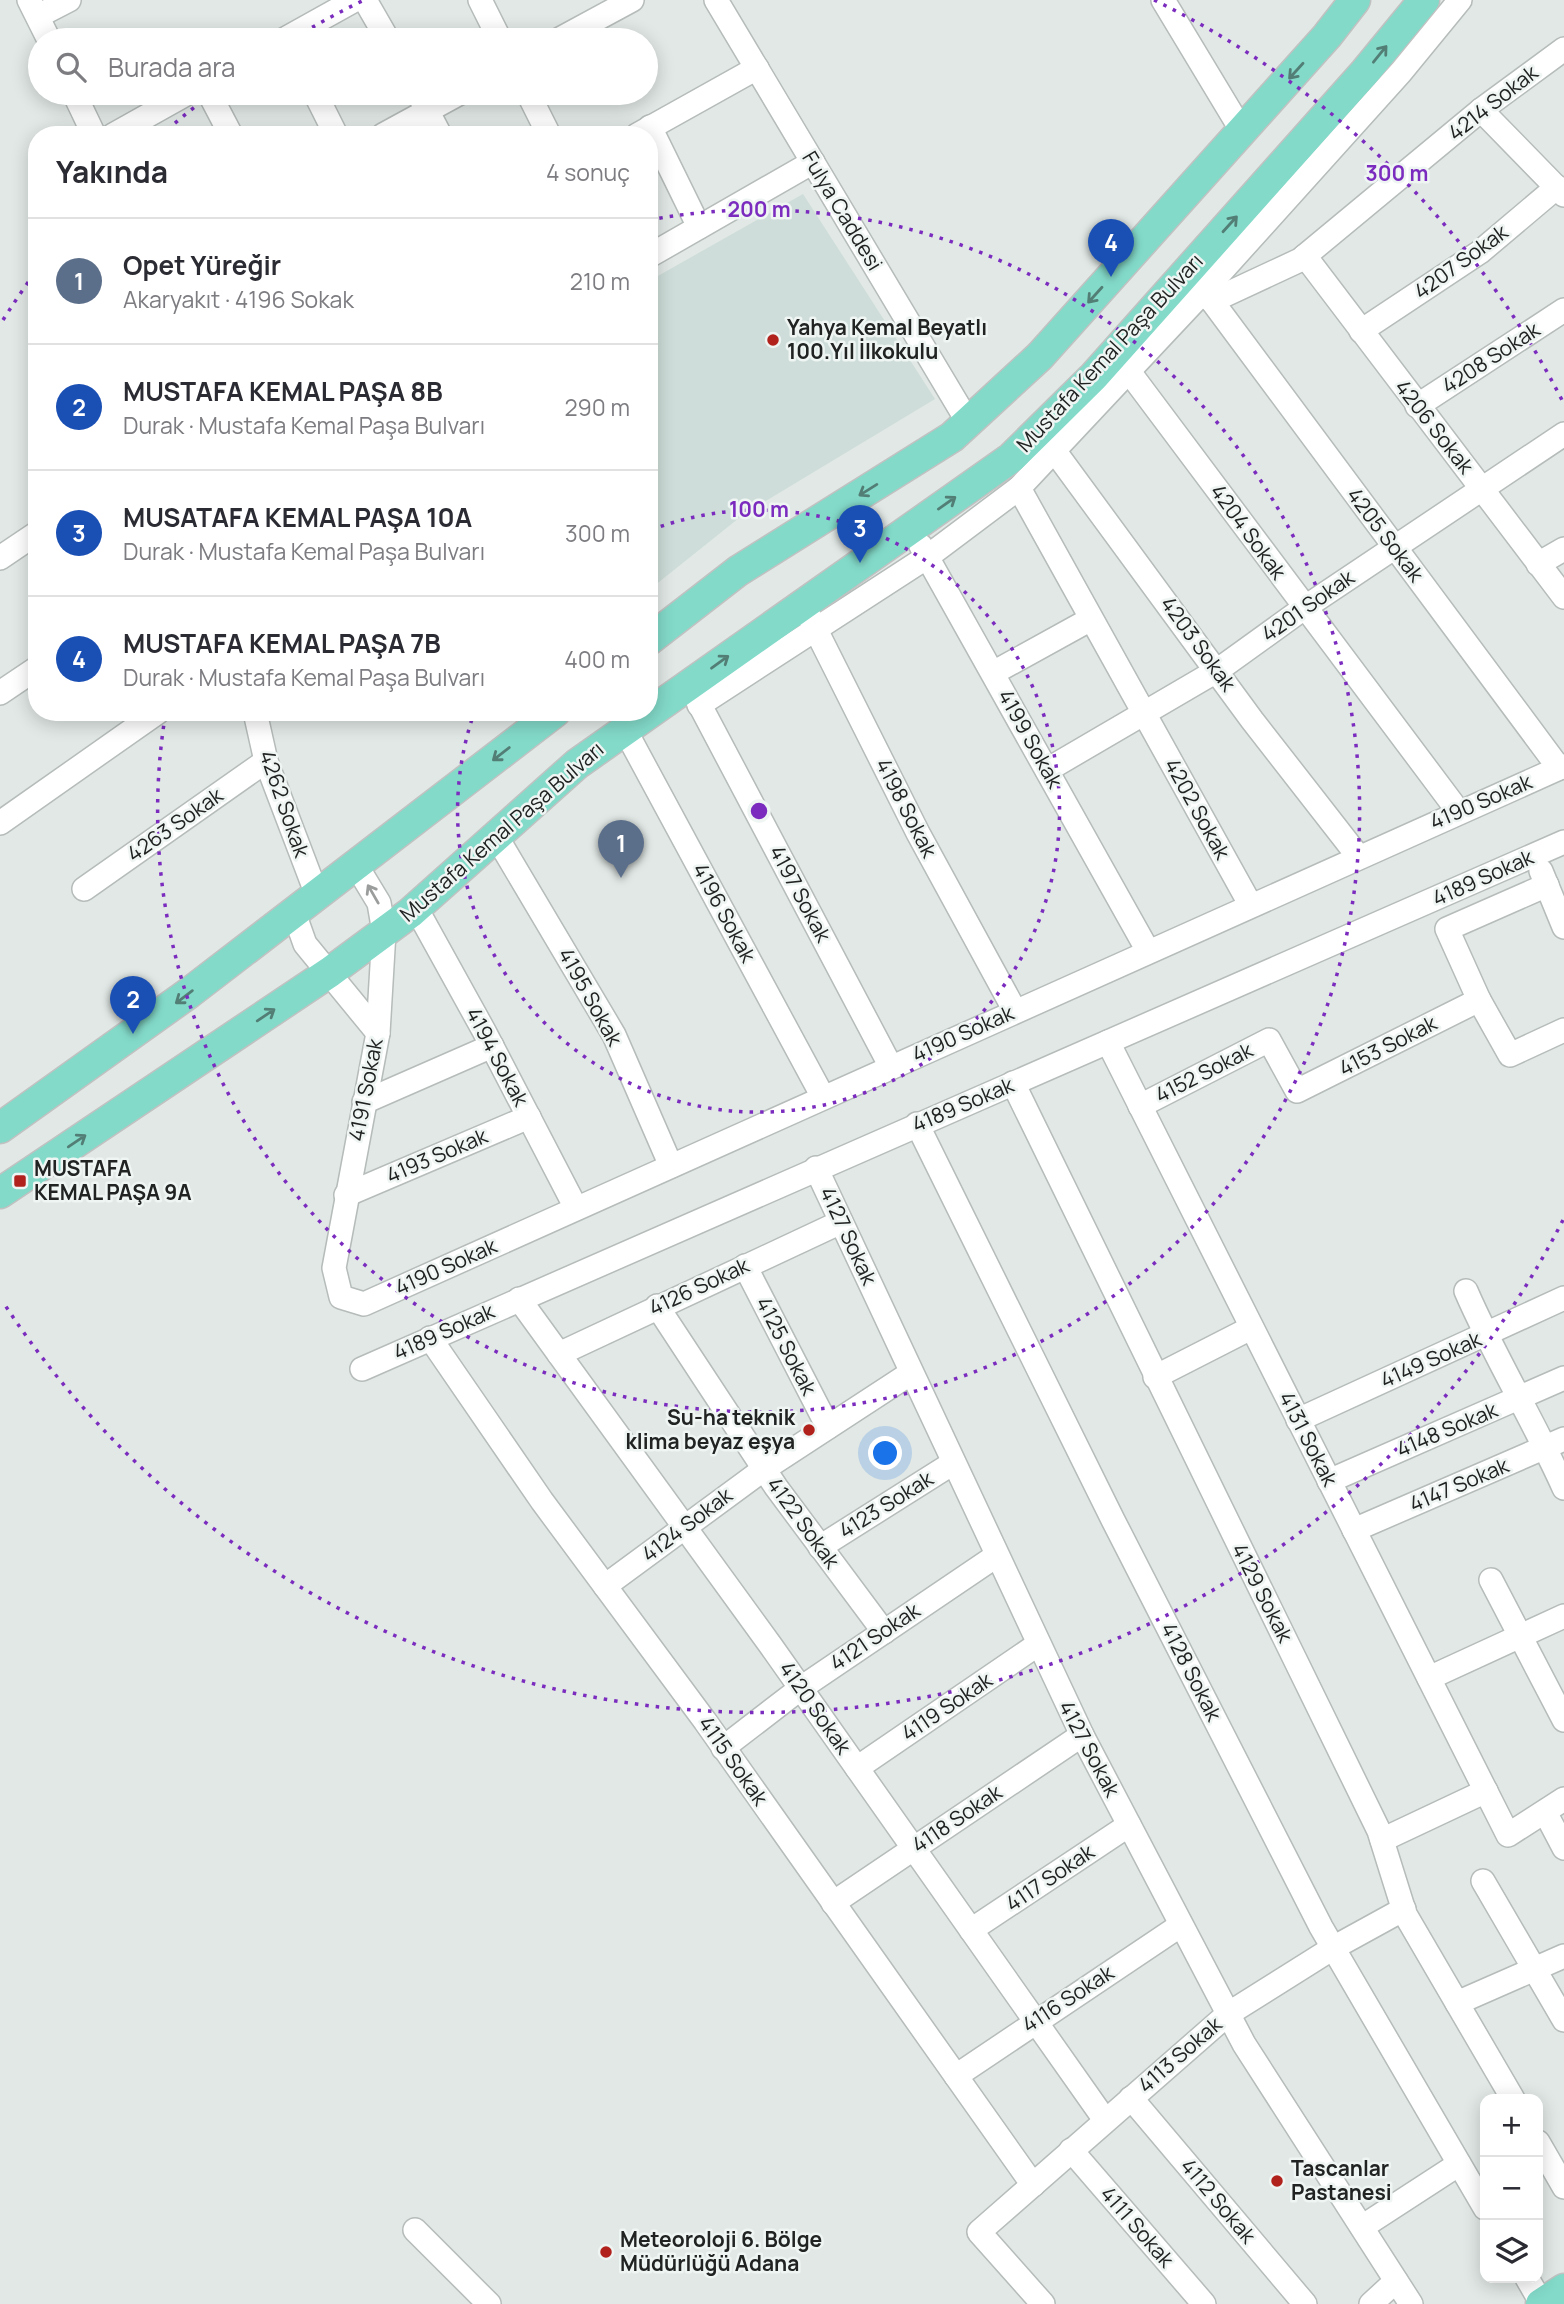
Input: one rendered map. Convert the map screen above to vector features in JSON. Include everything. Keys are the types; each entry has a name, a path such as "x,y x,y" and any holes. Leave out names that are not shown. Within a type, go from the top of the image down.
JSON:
{"main road":[{"path":"658,633 738,571 952,437 1040,356 1242,131 1355,0"},
{"name":"Mustafa Kemal Paşa Bulvarı","path":"658,713 694,695 803,603 1011,458 1046,440 1122,362 1199,290 1365,72 1424,0"},
{"path":"3,1124 133,1034 540,721"},
{"name":"Mustafa Kemal Paşa Bulvarı","path":"0,1193 330,972 416,908 577,764 625,730 643,721"},
{"path":"1542,2304 1564,2289"}],"street":[{"path":"43,28 33,8 69,0"},
{"path":"480,0 494,28"},
{"path":"575,28 607,6 632,0"},
{"name":"Fulya Caddesi","path":"716,0 968,422"},
{"path":"1163,0 1242,131"},
{"path":"1199,290 1401,72 1460,0"},
{"path":"307,28 353,1 377,28"},
{"name":"4214 Sokak","path":"1199,290 1306,256 1480,110 1564,49"},
{"path":"652,126 757,68"},
{"path":"80,105 90,126"},
{"path":"129,126 167,105"},
{"path":"215,105 226,126"},
{"path":"321,105 332,126"},
{"path":"394,126 418,105"},
{"path":"425,105 436,126"},
{"path":"534,105 544,126"},
{"path":"1480,110 1560,191"},
{"path":"658,157 699,227"},
{"path":"658,251 813,162"},
{"name":"4207 Sokak","path":"1361,331 1480,252 1560,191"},
{"name":"4206 Sokak","path":"1306,256 1564,597"},
{"name":"4205 Sokak","path":"1199,290 1562,767"},
{"name":"4208 Sokak","path":"1417,406 1564,310"},
{"name":"4204 Sokak","path":"1122,362 1458,811"},
{"name":"4201 Sokak","path":"1047,770 1218,670 1304,608 1564,434"},
{"path":"694,695 816,629 927,557 1019,488 1046,440"},
{"name":"4203 Sokak","path":"1046,440 1358,856"},
{"name":"4202 Sokak","path":"1019,488 1250,905"},
{"name":"4199 Sokak","path":"911,528 1148,951"},
{"path":"0,558 28,539"},
{"path":"1538,564 1564,549"},
{"name":"4198 Sokak","path":"803,603 918,833 1015,1011"},
{"path":"993,673 1091,619"},
{"path":"0,693 28,674"},
{"name":"4197 Sokak","path":"694,695 891,1066"},
{"path":"0,823 145,721"},
{"name":"4262 Sokak","path":"257,721 305,904 305,944 377,1033"},
{"name":"4196 Sokak","path":"625,730 823,1097"},
{"name":"4263 Sokak","path":"83,889 266,761"},
{"name":"4190 Sokak","path":"364,1304 1458,811 1562,767"},
{"name":"4195 Sokak","path":"496,836 614,1035 671,1166"},
{"name":"4189 Sokak","path":"362,1369 1564,842"},
{"path":"1534,855 1564,927"},
{"name":"4191 Sokak","path":"355,865 379,902 384,932 377,1033 334,1268 341,1297 364,1304"},
{"path":"1547,885 1447,929 1479,1000 1510,1055 1564,1030"},
{"name":"4194 Sokak","path":"416,908 492,1046 576,1208"},
{"name":"4153 Sokak","path":"1269,1040 1297,1091 1479,1000"},
{"name":"4152 Sokak","path":"1140,1106 1269,1040"},
{"name":"4131 Sokak","path":"1108,1042 1508,1835 1554,1805"},
{"path":"364,1102 492,1046"},
{"name":"4129 Sokak","path":"1013,1083 1155,1377 1316,1700 1382,1840 1404,1909 1510,2094"},
{"name":"4193 Sokak","path":"346,1195 529,1116"},
{"name":"4128 Sokak","path":"918,1124 1113,1520 1333,1948 1480,2200"},
{"name":"4127 Sokak","path":"816,1168 1037,1645 1181,1925 1244,2045 1411,2304"},
{"name":"4126 Sokak","path":"559,1354 841,1222"},
{"name":"4125 Sokak","path":"745,1266 828,1427"},
{"path":"1466,1291 1486,1336 1521,1398 1555,1444 1564,1488"},
{"name":"4149 Sokak","path":"1298,1420 1564,1298"},
{"name":"4120 Sokak","path":"519,1299 801,1688 1105,2120"},
{"name":"4122 Sokak","path":"657,1306 764,1469 884,1632"},
{"path":"1155,1377 1251,1328"},
{"name":"4115 Sokak","path":"430,1338 1033,2185"},
{"name":"4124 Sokak","path":"605,1586 764,1469 911,1373"},
{"name":"4148 Sokak","path":"1329,1480 1564,1378"},
{"name":"4147 Sokak","path":"1354,1530 1555,1444"},
{"name":"4123 Sokak","path":"820,1547 953,1463"},
{"name":"4121 Sokak","path":"723,1748 801,1688 996,1556"},
{"path":"1491,1580 1564,1720"},
{"path":"1429,1678 1564,1616"},
{"name":"4119 Sokak","path":"857,1768 1037,1645"},
{"name":"4118 Sokak","path":"833,1903 1082,1735"},
{"path":"1382,1840 1486,1791"},
{"path":"1554,1805 1564,1848"},
{"name":"4117 Sokak","path":"971,1930 1129,1825"},
{"path":"1483,1881 1564,2020"},
{"name":"4113 Sokak","path":"1043,2304 979,2232 1228,2014 1333,1948 1404,1909"},
{"name":"4116 Sokak","path":"956,2076 1035,2020 1181,1925"},
{"path":"1457,2003 1564,1956"},
{"name":"4112 Sokak","path":"1130,2098 1304,2304"},
{"name":"4111 Sokak","path":"1071,2150 1203,2304"},
{"path":"1543,2151 1564,2187"},
{"path":"1362,2228 1459,2164"},
{"path":"415,2230 489,2304"},
{"path":"1371,2304 1396,2281"},
{"path":"1530,2283 1542,2304"}],"shaded area":[{"name":"Yahya Kemal Beyatlı 100.Yıl İlkokulu","path":"803,194 935,399 744,514 658,583 658,276"}],"place":[{"name":"MUSTAFA KEMAL PAŞA 7B","path":"1111,277"},
{"name":"Yahya Kemal Beyatlı 100.Yıl İlkokulu","path":"773,340"},
{"name":"MUSATAFA KEMAL PAŞA 10A","path":"860,563"},
{"name":"Opet Yüreğir","path":"621,878"},
{"name":"MUSTAFA KEMAL PAŞA 8B","path":"133,1034"},
{"name":"MUSTAFA KEMAL PAŞA 9A","path":"20,1181"},
{"name":"Su-ha teknik klima beyaz eşya","path":"809,1430"},
{"name":"Tascanlar Pastanesi","path":"1277,2181"},
{"name":"Meteoroloji 6. Bölge Müdürlüğü Adana","path":"606,2252"}]}
